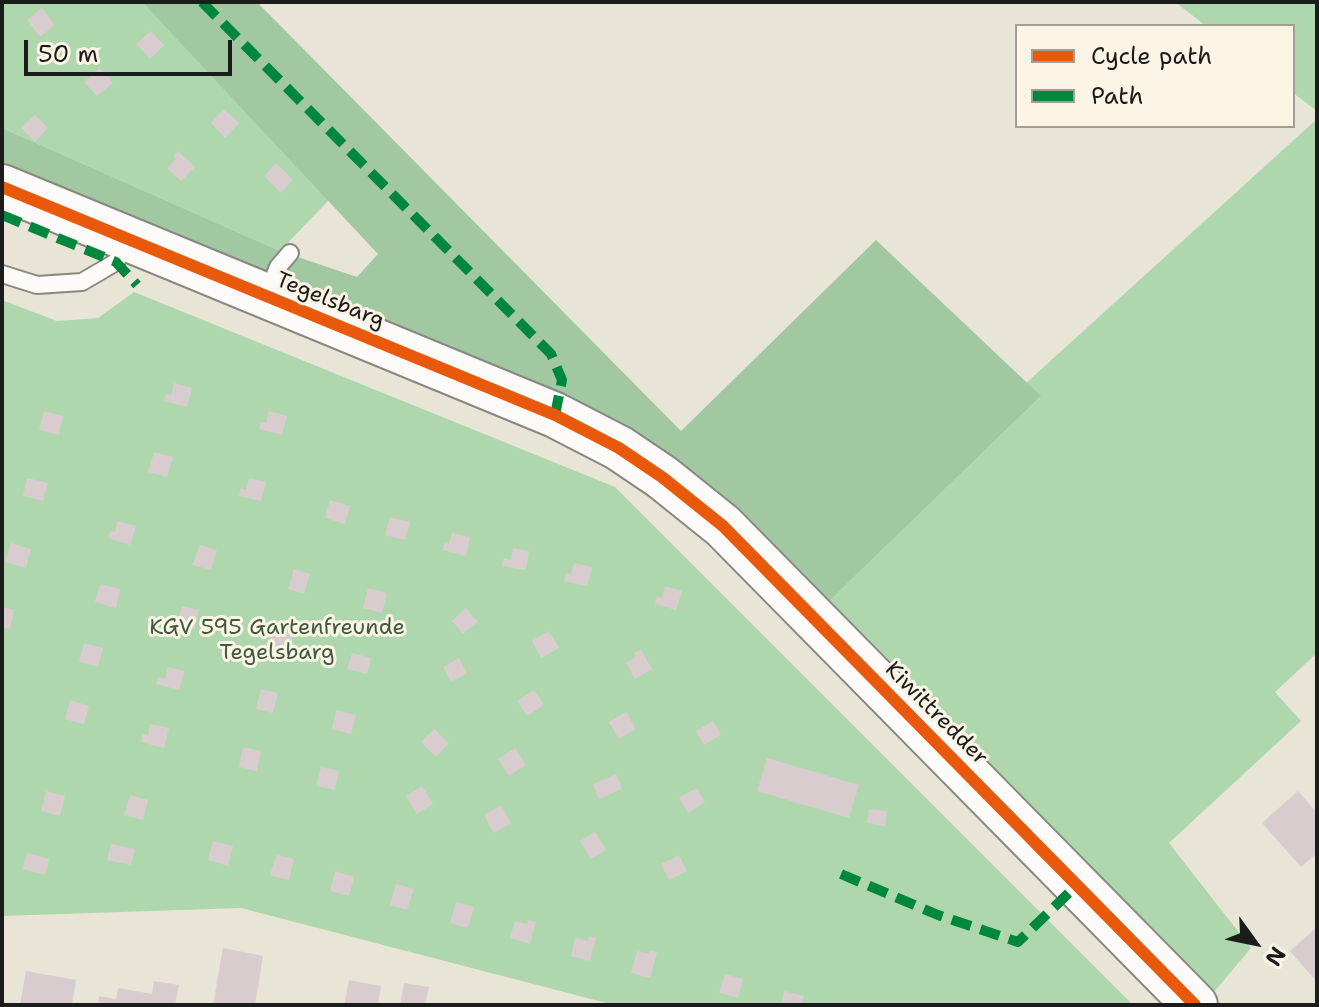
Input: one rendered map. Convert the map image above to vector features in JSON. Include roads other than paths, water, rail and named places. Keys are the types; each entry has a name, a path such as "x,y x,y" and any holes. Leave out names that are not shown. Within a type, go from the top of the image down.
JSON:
{"street":[{"name":"Tegelsbarg","path":"2,187 555,415 638,461"},
{"name":"Kiwittredder","path":"638,461 723,526 1195,1005"}],"lane":[{"path":"2,274 37,285 82,282 116,262 128,239"},
{"path":"266,296 278,267 290,253"}],"park label":[{"name":"KGV 595 Gartenfreunde Tegelsbarg","path":"277,640"}]}
